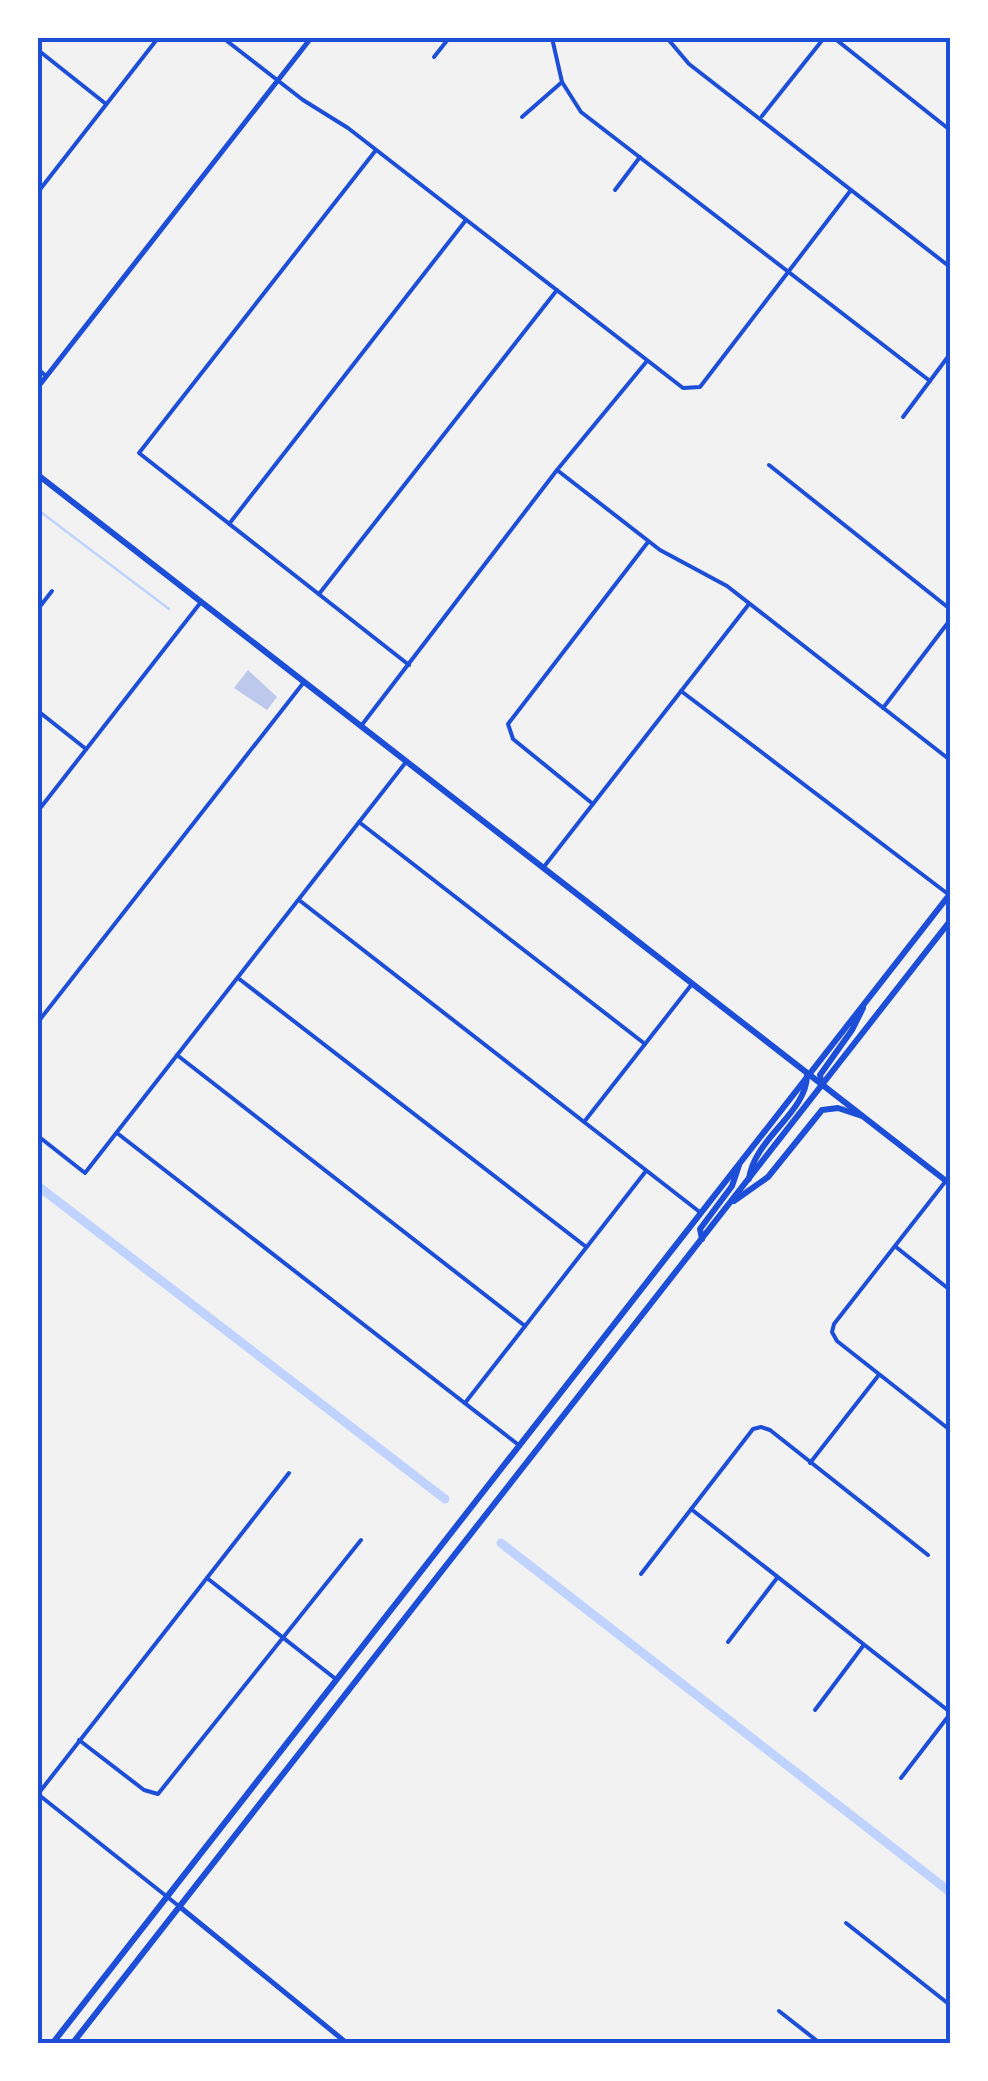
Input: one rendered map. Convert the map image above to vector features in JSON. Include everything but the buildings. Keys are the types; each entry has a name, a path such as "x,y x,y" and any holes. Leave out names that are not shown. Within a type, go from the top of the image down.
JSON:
{"main road":[{"path":"38,474 949,1186"},
{"path":"52,2044 950,895"},
{"path":"72,2044 950,921"},
{"path":"822,1086 820,1076 856,1024 867,997"},
{"path":"748,1180 754,1158 803,1094 808,1074"},
{"path":"729,1204 768,1177 822,1110 838,1108 862,1116"},
{"path":"702,1239 700,1229 732,1186 741,1160"}],"street":[{"path":"38,192 158,38"},
{"path":"224,38 376,150 683,388 700,387 851,190"},
{"path":"38,387 311,38"},
{"path":"434,57 449,38"},
{"path":"552,38 562,82 580,112 930,381"},
{"path":"667,38 688,64 950,268"},
{"path":"760,118 824,38"},
{"path":"834,38 950,130"},
{"path":"38,50 106,104"},
{"path":"522,117 562,82"},
{"path":"376,150 139,453 409,664"},
{"path":"615,190 640,156"},
{"path":"229,524 466,220"},
{"path":"319,594 557,290"},
{"path":"903,417 950,354"},
{"path":"361,726 557,470 647,361"},
{"path":"38,369 46,376"},
{"path":"769,466 950,610"},
{"path":"557,470 648,542 726,586 950,760"},
{"path":"593,804 513,739 508,724 648,542"},
{"path":"38,608 52,590"},
{"path":"38,811 201,602"},
{"path":"543,868 749,604"},
{"path":"883,708 950,620"},
{"path":"38,1022 304,682"},
{"path":"681,691 950,895"},
{"path":"38,711 86,749"},
{"path":"38,1136 85,1173 406,762"},
{"path":"359,822 644,1044"},
{"path":"298,900 701,1213"},
{"path":"238,978 585,1246"},
{"path":"584,1122 692,984"},
{"path":"177,1055 524,1326"},
{"path":"116,1133 520,1446"},
{"path":"464,1403 646,1170"},
{"path":"949,1186 834,1324 832,1332 837,1341 950,1430"},
{"path":"896,1247 950,1290"},
{"path":"810,1462 878,1374"},
{"path":"640,1574 753,1430 761,1427 770,1430 928,1555"},
{"path":"288,1473 38,1794 348,2044"},
{"path":"691,1509 950,1713 901,1778"},
{"path":"79,1740 144,1790 158,1794 361,1540"},
{"path":"728,1642 778,1577"},
{"path":"207,1578 337,1680"},
{"path":"815,1710 864,1644"},
{"path":"846,1922 950,2005"},
{"path":"779,2011 821,2044"}],"waterway":[{"path":"38,510 169,609"},
{"path":"38,1186 445,1499"},
{"path":"501,1543 950,1892"}]}
